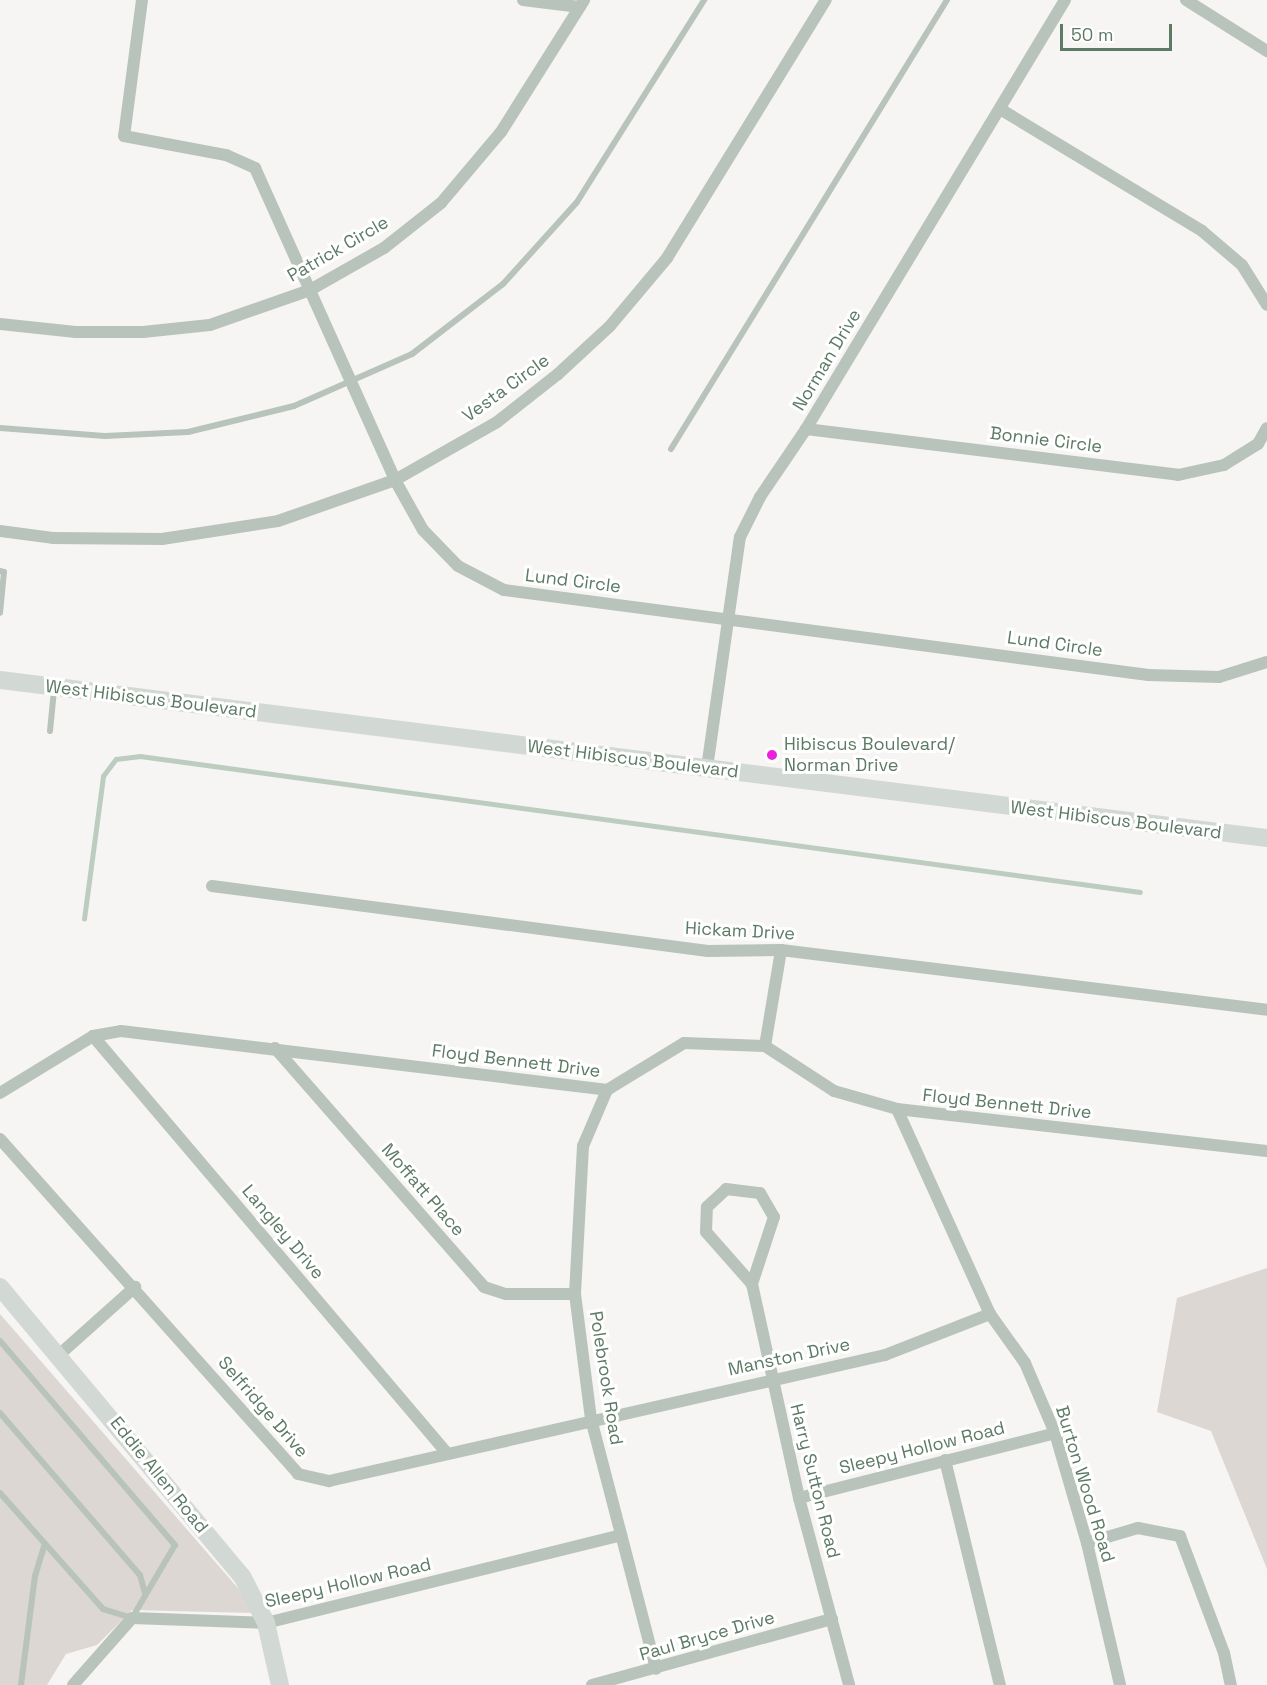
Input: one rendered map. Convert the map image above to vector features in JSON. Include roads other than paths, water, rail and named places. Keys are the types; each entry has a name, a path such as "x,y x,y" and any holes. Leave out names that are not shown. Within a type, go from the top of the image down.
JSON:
{"street":[{"name":"Lund Circle","path":"142,0 124,136 226,155 255,168 395,480 423,530 458,566 504,590 1148,675 1219,676 1267,662"},
{"path":"523,0 582,3"},
{"name":"Vesta Circle","path":"0,531 53,538 162,539 278,521 395,480 497,422 558,374 610,326 667,258 826,0"},
{"name":"Norman Drive","path":"707,768 726,619 740,537 760,497 806,429 1065,0"},
{"path":"1186,0 1267,51"},
{"name":"Patrick Circle","path":"0,324 76,332 143,332 210,325 310,290 384,248 441,203 501,132 582,3"},
{"path":"1000,109 1202,231 1242,265 1267,305"},
{"name":"Bonnie Circle","path":"806,429 1178,475 1224,465 1258,444 1267,428"},
{"name":"West Hibiscus Boulevard","path":"0,680 1267,838"},
{"name":"Hickam Drive","path":"212,886 708,951 781,950 1267,1010"},
{"path":"765,1046 781,950"},
{"name":"Floyd Bennett Drive","path":"0,1093 93,1036 121,1030 608,1090 684,1043 765,1046 834,1091 897,1109 1267,1151"},
{"name":"Langley Drive","path":"93,1036 446,1452"},
{"name":"Moffatt Place","path":"275,1048 484,1287 506,1294 575,1294"},
{"name":"Polebrook Road","path":"608,1090 583,1146 575,1294 591,1419 656,1669"},
{"name":"Burton Wood Road","path":"897,1109 990,1314 1025,1363 1055,1433 1087,1543 1120,1685"},
{"name":"Selfridge Drive","path":"0,1138 135,1287 297,1474 329,1481 591,1419"},
{"name":"Harry Sutton Road","path":"752,1284 706,1232 707,1207 726,1189 760,1193 774,1217 752,1284 799,1498 849,1685"},
{"name":"Eddie Allen Road","path":"0,1287 60,1354 242,1576 266,1623 280,1685"},
{"path":"60,1354 135,1287"},
{"name":"Manston Drive","path":"591,1419 885,1355 990,1314"},
{"name":"Sleepy Hollow Road","path":"799,1498 1055,1433"},
{"path":"945,1460 1000,1685"},
{"path":"1087,1543 1138,1528 1180,1536 1224,1653 1231,1685"},
{"name":"Sleepy Hollow Road","path":"132,1618 266,1623 621,1535"},
{"path":"73,1685 132,1618"},
{"name":"Paul Bryce Drive","path":"592,1685 832,1619"}],"lane":[{"path":"0,428 94,435 188,432 266,415 351,383 412,354 458,322 543,243 591,183 704,0"},
{"path":"671,449 946,0"},
{"path":"0,571 4,572 0,613"},
{"path":"50,731 55,687"},
{"path":"0,1341 175,1545 132,1618 103,1609 44,1546 0,1493"},
{"path":"0,1413 140,1575 145,1594"},
{"path":"21,1685 35,1576 44,1546"}],"waterway":[{"path":"84,919 103,776 116,759 140,756 1140,892"}],"place":[{"name":"Hibiscus Boulevard/ Norman Drive","path":"772,755"}]}
